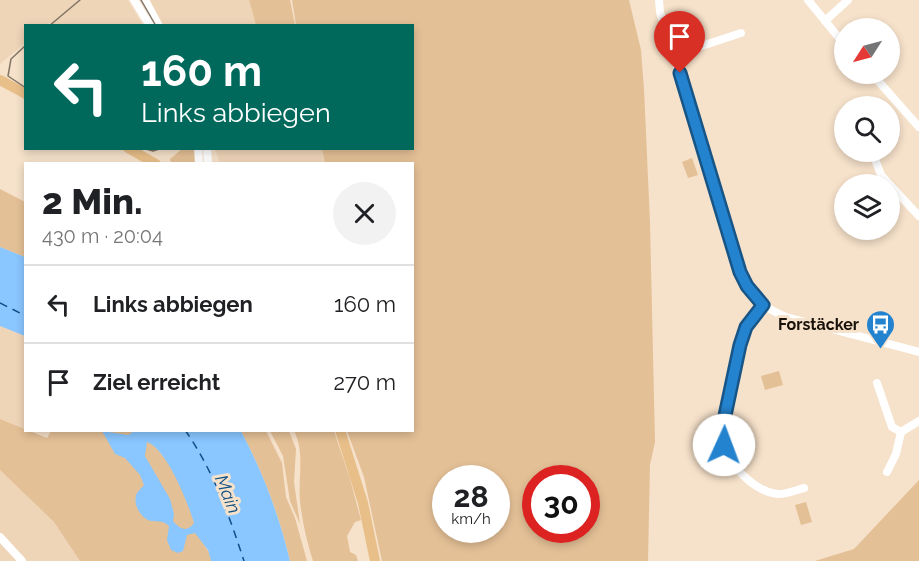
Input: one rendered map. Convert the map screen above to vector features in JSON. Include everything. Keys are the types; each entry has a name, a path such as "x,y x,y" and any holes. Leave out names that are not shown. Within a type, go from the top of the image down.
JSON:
{"main road":[{"path":"0,80 24,93"},
{"path":"132,150 152,162"},
{"path":"341,432 363,503 375,561"}],"street":[{"path":"134,0 153,23"},
{"path":"145,0 153,23"},
{"path":"659,0 660,12 740,272 747,286 763,305 786,317 919,352"},
{"path":"808,0 834,32"},
{"path":"825,21 848,0"},
{"path":"674,55 741,33"},
{"path":"881,84 919,127"},
{"path":"900,196 919,216"},
{"path":"763,305 746,327 740,345 723,425 724,445 730,459 741,474 760,488 778,494 804,488"},
{"path":"877,383 892,427 902,432"},
{"path":"887,472 896,454 902,432 919,421"},
{"path":"0,537 22,561"}],"shaded area":[{"path":"0,0 128,0 142,24 52,24 50,22 24,24 24,44 0,64"},
{"path":"147,0 249,0 256,24 161,24"},
{"path":"249,0 290,0 295,24 256,24"},
{"path":"292,0 629,0 641,50 650,222 655,442 650,465 648,561 382,561 364,477 347,432 414,432 414,162 325,162 322,150 414,150 414,24 296,24"},
{"path":"181,150 196,150 195,162 171,162 170,159"},
{"path":"215,150 322,150 325,162 220,162"},
{"path":"692,158 698,175 688,178 682,162"},
{"path":"0,189 24,201 24,257 0,247"},
{"path":"0,326 24,336 24,429 0,419"},
{"path":"779,371 783,385 765,390 761,376"},
{"path":"0,419 24,429 24,432 32,432 47,438 50,432 137,432 135,460 160,519 185,534 196,532 212,561 80,561 54,522 0,470"},
{"path":"241,432 266,432 282,463 286,497 295,518 307,561 290,561 270,494"},
{"path":"271,432 289,432 296,449 294,482 300,524 290,501 283,456"},
{"path":"294,432 334,432 361,520 355,522 347,536 350,552 356,555 358,561 313,561 301,509 300,456"},
{"path":"144,441 156,448 178,480 195,525 191,529 183,532 172,521 143,455"},
{"path":"0,470 54,522 80,561 0,561"},
{"path":"919,480 919,561 815,561 854,549"},
{"path":"806,502 812,522 801,525 795,505"}],"water":[{"path":"0,247 24,257 24,336 0,326"},
{"name":"Main","path":"103,432 128,435 133,432 241,432 270,494 290,561 211,561 208,550 195,533 187,535 183,551 178,553 171,550 167,540 169,526 143,517 138,510 136,497 144,485 140,475 125,458 115,454","holes":["147,442 162,455 187,503 194,523 189,528 181,528 173,521 174,514 170,499 145,456"]}],"ferry route":[{"path":"0,303 24,315"},
{"path":"186,432 212,477 244,561"}],"tram line":[{"path":"51,24 80,0"},
{"path":"141,0 155,24"},
{"path":"24,47 11,59 8,76 24,87"},
{"path":"150,150 156,150"}],"place":[{"name":"Forstäcker","path":"880,350"}],"route":[{"path":"680,73 740,272 747,286 763,305 750,320 740,345 723,425 724,445"}]}
